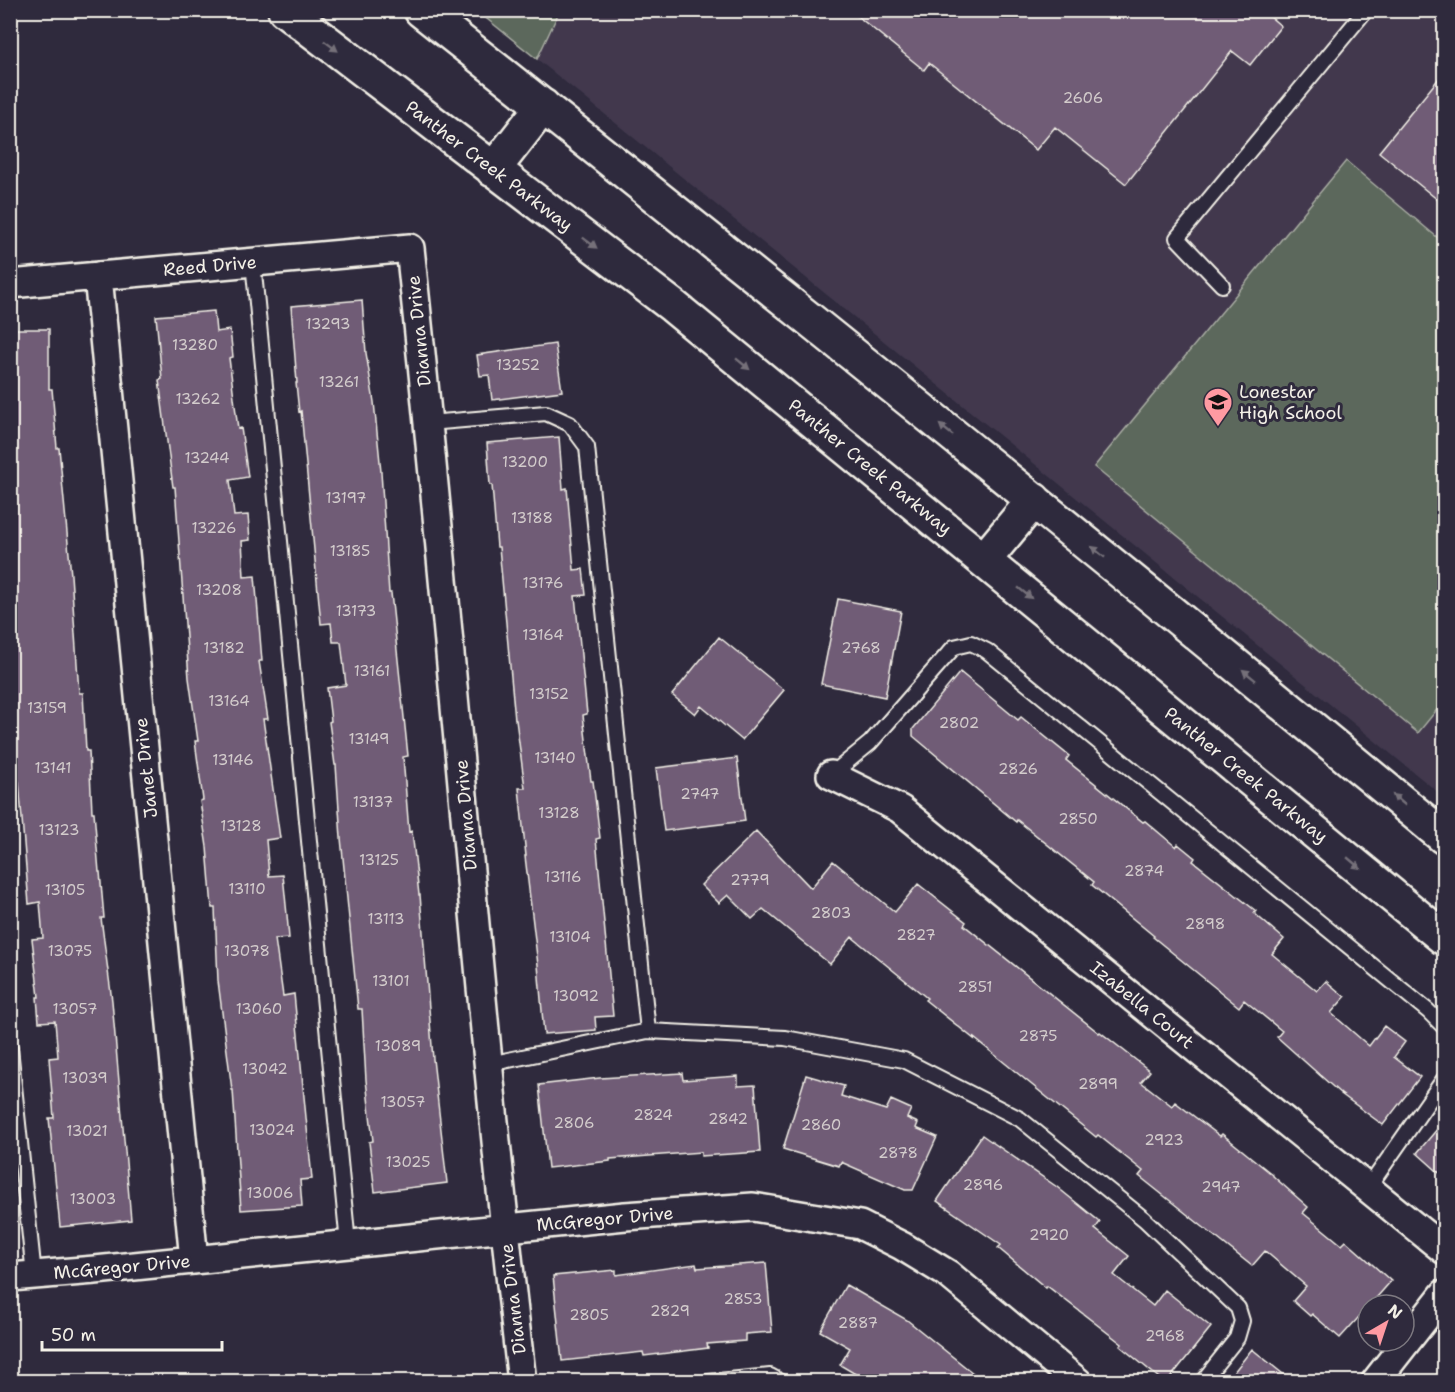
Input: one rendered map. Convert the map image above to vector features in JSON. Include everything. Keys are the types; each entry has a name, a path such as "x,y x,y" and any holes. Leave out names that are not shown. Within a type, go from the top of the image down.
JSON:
{"main road":[{"name":"Panther Creek Parkway","path":"285,10 673,306 1444,938"},
{"path":"421,10 1034,500 1444,837"},
{"path":"494,170 543,106"},
{"path":"984,560 1034,500"}],"street":[{"name":"Reed Drive","path":"10,284 410,248"},
{"name":"Dianna Drive","path":"410,248 429,423 504,1228 522,1382"},
{"name":"Janet Drive","path":"98,276 194,1260"},
{"name":"Izabella Court","path":"831,775 900,809 1444,1250"},
{"name":"McGregor Drive","path":"22,1276 625,1216 753,1207 860,1225 902,1246 948,1274 1078,1382"},
{"path":"1375,1382 1444,1294"}],"lane":[{"path":"1222,285 1177,238 1366,10"},
{"path":"253,262 348,1244"},
{"path":"429,423 546,413 570,424 587,447 648,1031"},
{"path":"831,775 870,743 954,647 970,643 987,651 1428,1011 1444,1028"},
{"path":"489,1064 648,1031 785,1038 904,1060 1020,1119 1144,1219 1238,1308 1242,1321 1237,1338 1202,1382"},
{"path":"10,1048 22,1276"},
{"path":"1368,1188 1444,1079"},
{"path":"708,1382 770,1376 781,1382"}],"shaded area":[{"name":"Lonestar High School","path":"477,11 1444,11 1444,797 537,59"}],"green space":[{"path":"556,10 558,14 537,59 477,11"},
{"path":"1346,161 1444,243 1444,701 1418,733 1094,467"}],"building":[{"path":"850,10 1262,10 1281,26 1250,65 1232,51 1126,184 1055,127 1036,150 929,63 924,70"},
{"path":"1444,72 1444,205 1379,152"},
{"path":"362,300 366,353 374,402 381,472 389,593 391,593 408,756 403,757 409,832 412,831 420,895 433,1059 447,1183 375,1192 369,1142 373,1141 366,1080 362,1009 358,1009 327,688 346,685 341,642 333,642 331,623 321,624 301,411 299,412 296,383 291,306"},
{"path":"214,311 216,332 230,330 233,357 229,358 238,429 241,428 248,477 230,480 234,516 248,515 250,540 242,541 244,577 255,576 262,661 259,661 268,719 263,719 280,838 266,840 269,876 283,875 289,938 275,939 283,996 294,994 312,1179 300,1180 302,1206 241,1210 233,1090 218,981 215,908 212,908 207,847 200,801 203,800 189,678 175,487 173,487 159,380 162,379 156,316"},
{"path":"10,329 49,329 49,389 52,389 57,448 59,448 79,693 83,693 86,751 89,751 92,812 94,812 104,918 101,918 112,1001 131,1220 60,1227 49,1118 54,1118 49,1058 58,1057 55,1021 39,1022 37,997 39,997 32,939 43,938 40,902 29,904 13,721 10,721"},
{"path":"555,344 562,391 492,400 489,375 480,376 477,355"},
{"path":"559,437 563,489 567,488 574,570 583,569 586,595 575,596 587,714 583,715 600,838 596,839 613,1016 595,1017 596,1030 544,1034 519,788 525,788 515,720 487,443"},
{"path":"838,599 901,611 885,697 821,684"},
{"path":"719,637 784,690 742,740 701,706 695,714 672,695"},
{"path":"960,672 1018,720 1021,717 1069,756 1066,760 1176,847 1178,844 1195,858 1193,861 1256,911 1254,913 1284,939 1272,954 1317,991 1326,981 1345,997 1331,1013 1369,1046 1384,1026 1405,1042 1394,1057 1420,1077 1383,1125 1341,1094 1277,1037 1282,1031 1244,1000 1239,1007 1092,885 1094,882 1017,820 1016,822 913,736 913,729"},
{"path":"737,758 745,821 664,831 656,768"},
{"path":"756,831 811,888 833,861 895,912 918,884 966,922 964,925 1150,1071 1141,1082 1172,1106 1175,1102 1220,1136 1222,1134 1308,1207 1303,1213 1342,1245 1346,1241 1391,1281 1380,1293 1356,1293 1356,1320 1340,1338 1293,1301 1306,1286 1265,1251 1252,1266 1139,1176 1143,1171 1098,1135 1096,1137 925,1000 927,998 852,937 830,964 763,909 752,919 728,895 719,903 701,885"},
{"path":"682,1073 683,1080 738,1076 738,1086 755,1085 760,1152 701,1156 701,1152 610,1159 610,1161 548,1168 539,1085 600,1078"},
{"path":"806,1075 844,1086 841,1096 886,1110 891,1100 911,1109 907,1118 918,1123 916,1128 937,1137 913,1190 905,1190 841,1162 839,1166 783,1149"},
{"path":"1444,1121 1444,1177 1417,1153"},
{"path":"982,1135 1057,1187 1100,1222 1095,1229 1129,1256 1114,1275 1153,1306 1165,1290 1211,1327 1167,1382 1164,1382 1120,1346 1122,1344 1047,1286 1046,1288 998,1248 1001,1245 937,1201"},
{"path":"766,1263 772,1332 745,1334 745,1341 707,1344 708,1348 644,1356 643,1352 562,1361 553,1276 616,1270 616,1275 696,1264 697,1268"},
{"path":"846,1285 907,1320 984,1382 869,1382 840,1365 850,1348 820,1331"},
{"path":"1252,1349 1293,1382 1226,1382"}],"place":[{"name":"Lonestar High School","path":"1218,428"}]}
